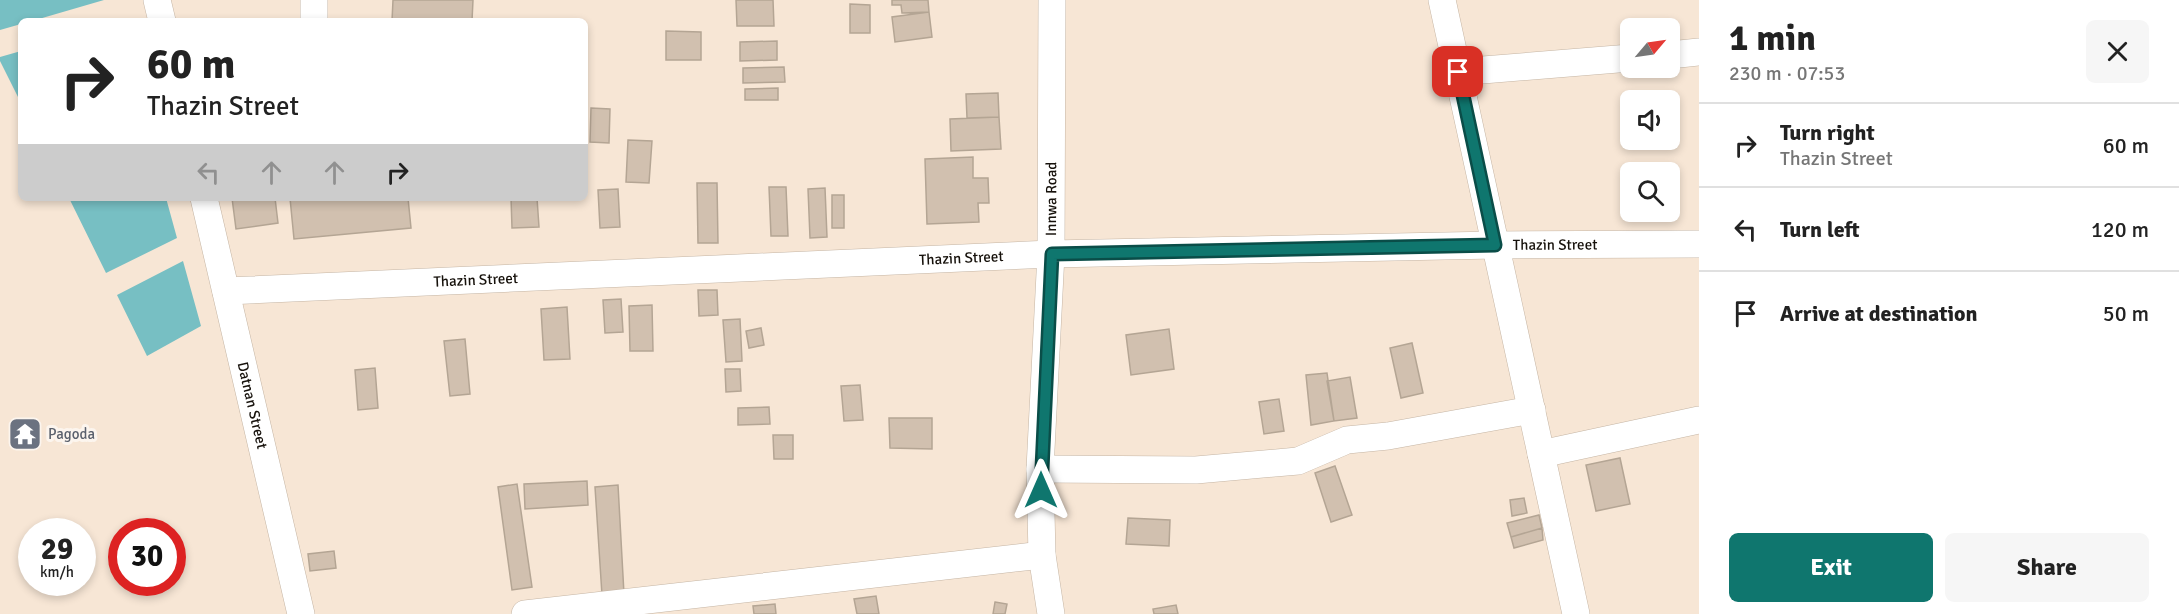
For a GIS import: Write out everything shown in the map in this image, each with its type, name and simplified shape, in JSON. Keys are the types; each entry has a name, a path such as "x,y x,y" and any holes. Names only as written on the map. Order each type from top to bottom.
{"street":[{"path":"157,0 161,18"},
{"path":"314,0 314,18"},
{"name":"Innwa Road","path":"1051,614 1042,555 1040,468 1052,254 1052,0"},
{"path":"1442,0 1576,614"},
{"path":"1680,54 1699,52"},
{"path":"1458,72 1620,59"},
{"name":"Datnan Street","path":"205,201 301,614"},
{"name":"Thazin Street","path":"226,291 1052,254 1495,245 1699,244"},
{"path":"1040,468 1196,470 1298,461 1347,440 1388,436 1532,410"},
{"path":"1541,454 1699,420"},
{"path":"525,614 1042,555"}],"water":[{"path":"0,0 104,0 42,18 18,18 18,25 0,30"},
{"path":"18,52 18,97 0,61 0,57"},
{"path":"70,201 167,201 177,238 106,273"},
{"path":"183,261 201,326 147,356 117,295"}],"building":[{"path":"393,0 473,0 472,18 392,18"},
{"path":"736,0 773,0 774,26 737,26"},
{"path":"892,0 928,0 929,12 902,13 901,5 892,5"},
{"path":"850,4 870,5 870,33 850,33"},
{"path":"929,12 932,37 895,42 892,17"},
{"path":"666,31 701,32 701,60 666,60"},
{"path":"777,41 777,60 740,61 740,42"},
{"path":"784,67 785,82 743,83 743,68"},
{"path":"778,88 778,100 745,100 745,89"},
{"path":"998,93 999,117 967,118 966,94"},
{"path":"591,108 610,109 609,143 590,142"},
{"path":"999,117 1001,149 951,151 950,119"},
{"path":"628,140 652,141 649,183 626,182"},
{"path":"973,157 973,178 988,178 989,203 978,203 979,222 927,224 925,159"},
{"path":"697,183 717,183 718,243 698,243"},
{"path":"769,187 786,187 788,236 771,236"},
{"path":"825,188 827,237 810,238 808,189"},
{"path":"618,189 620,227 600,228 598,190"},
{"path":"832,195 844,195 844,228 832,228"},
{"path":"232,201 275,201 278,223 236,229"},
{"path":"290,201 408,201 411,228 294,239"},
{"path":"511,201 537,201 539,227 512,228"},
{"path":"698,290 717,290 718,315 699,316"},
{"path":"621,299 623,332 605,333 603,300"},
{"path":"652,305 653,351 630,351 629,306"},
{"path":"567,307 570,359 544,360 541,309"},
{"path":"740,319 742,361 726,362 723,320"},
{"path":"761,328 764,345 749,348 746,331"},
{"path":"1169,329 1174,369 1131,375 1126,335"},
{"path":"465,339 470,394 450,396 444,341"},
{"path":"1412,343 1423,393 1401,398 1390,348"},
{"path":"375,368 378,408 358,410 355,370"},
{"path":"725,369 740,369 741,391 726,392"},
{"path":"1327,373 1334,421 1311,425 1306,375"},
{"path":"1350,377 1357,418 1334,421 1327,381"},
{"path":"860,385 863,420 844,421 841,386"},
{"path":"1279,399 1284,431 1264,434 1259,402"},
{"path":"769,407 770,424 738,425 738,408"},
{"path":"889,418 932,418 932,449 890,448"},
{"path":"773,435 793,435 793,459 774,459"},
{"path":"1620,458 1630,504 1596,511 1586,465"},
{"path":"1335,466 1352,515 1331,522 1315,473"},
{"path":"587,481 588,505 525,509 524,484"},
{"path":"517,484 532,587 512,590 498,487"},
{"path":"618,485 624,594 602,595 595,487"},
{"path":"1524,498 1527,513 1512,516 1510,500"},
{"path":"1539,515 1542,528 1511,537 1507,523"},
{"path":"1128,518 1170,520 1169,546 1126,544"},
{"path":"1542,528 1543,540 1514,548 1511,537"},
{"path":"334,551 336,568 310,571 308,554"},
{"path":"876,596 879,614 857,614 854,599"},
{"path":"995,602 1007,604 1005,614 993,614"},
{"path":"775,604 776,614 754,614 753,606"},
{"path":"1176,605 1178,614 1154,614 1153,609"}],"place":[{"name":"Pagoda","path":"25,434"}],"route":[{"path":"1041,490 1040,468 1052,254 1495,245 1458,72"}]}
